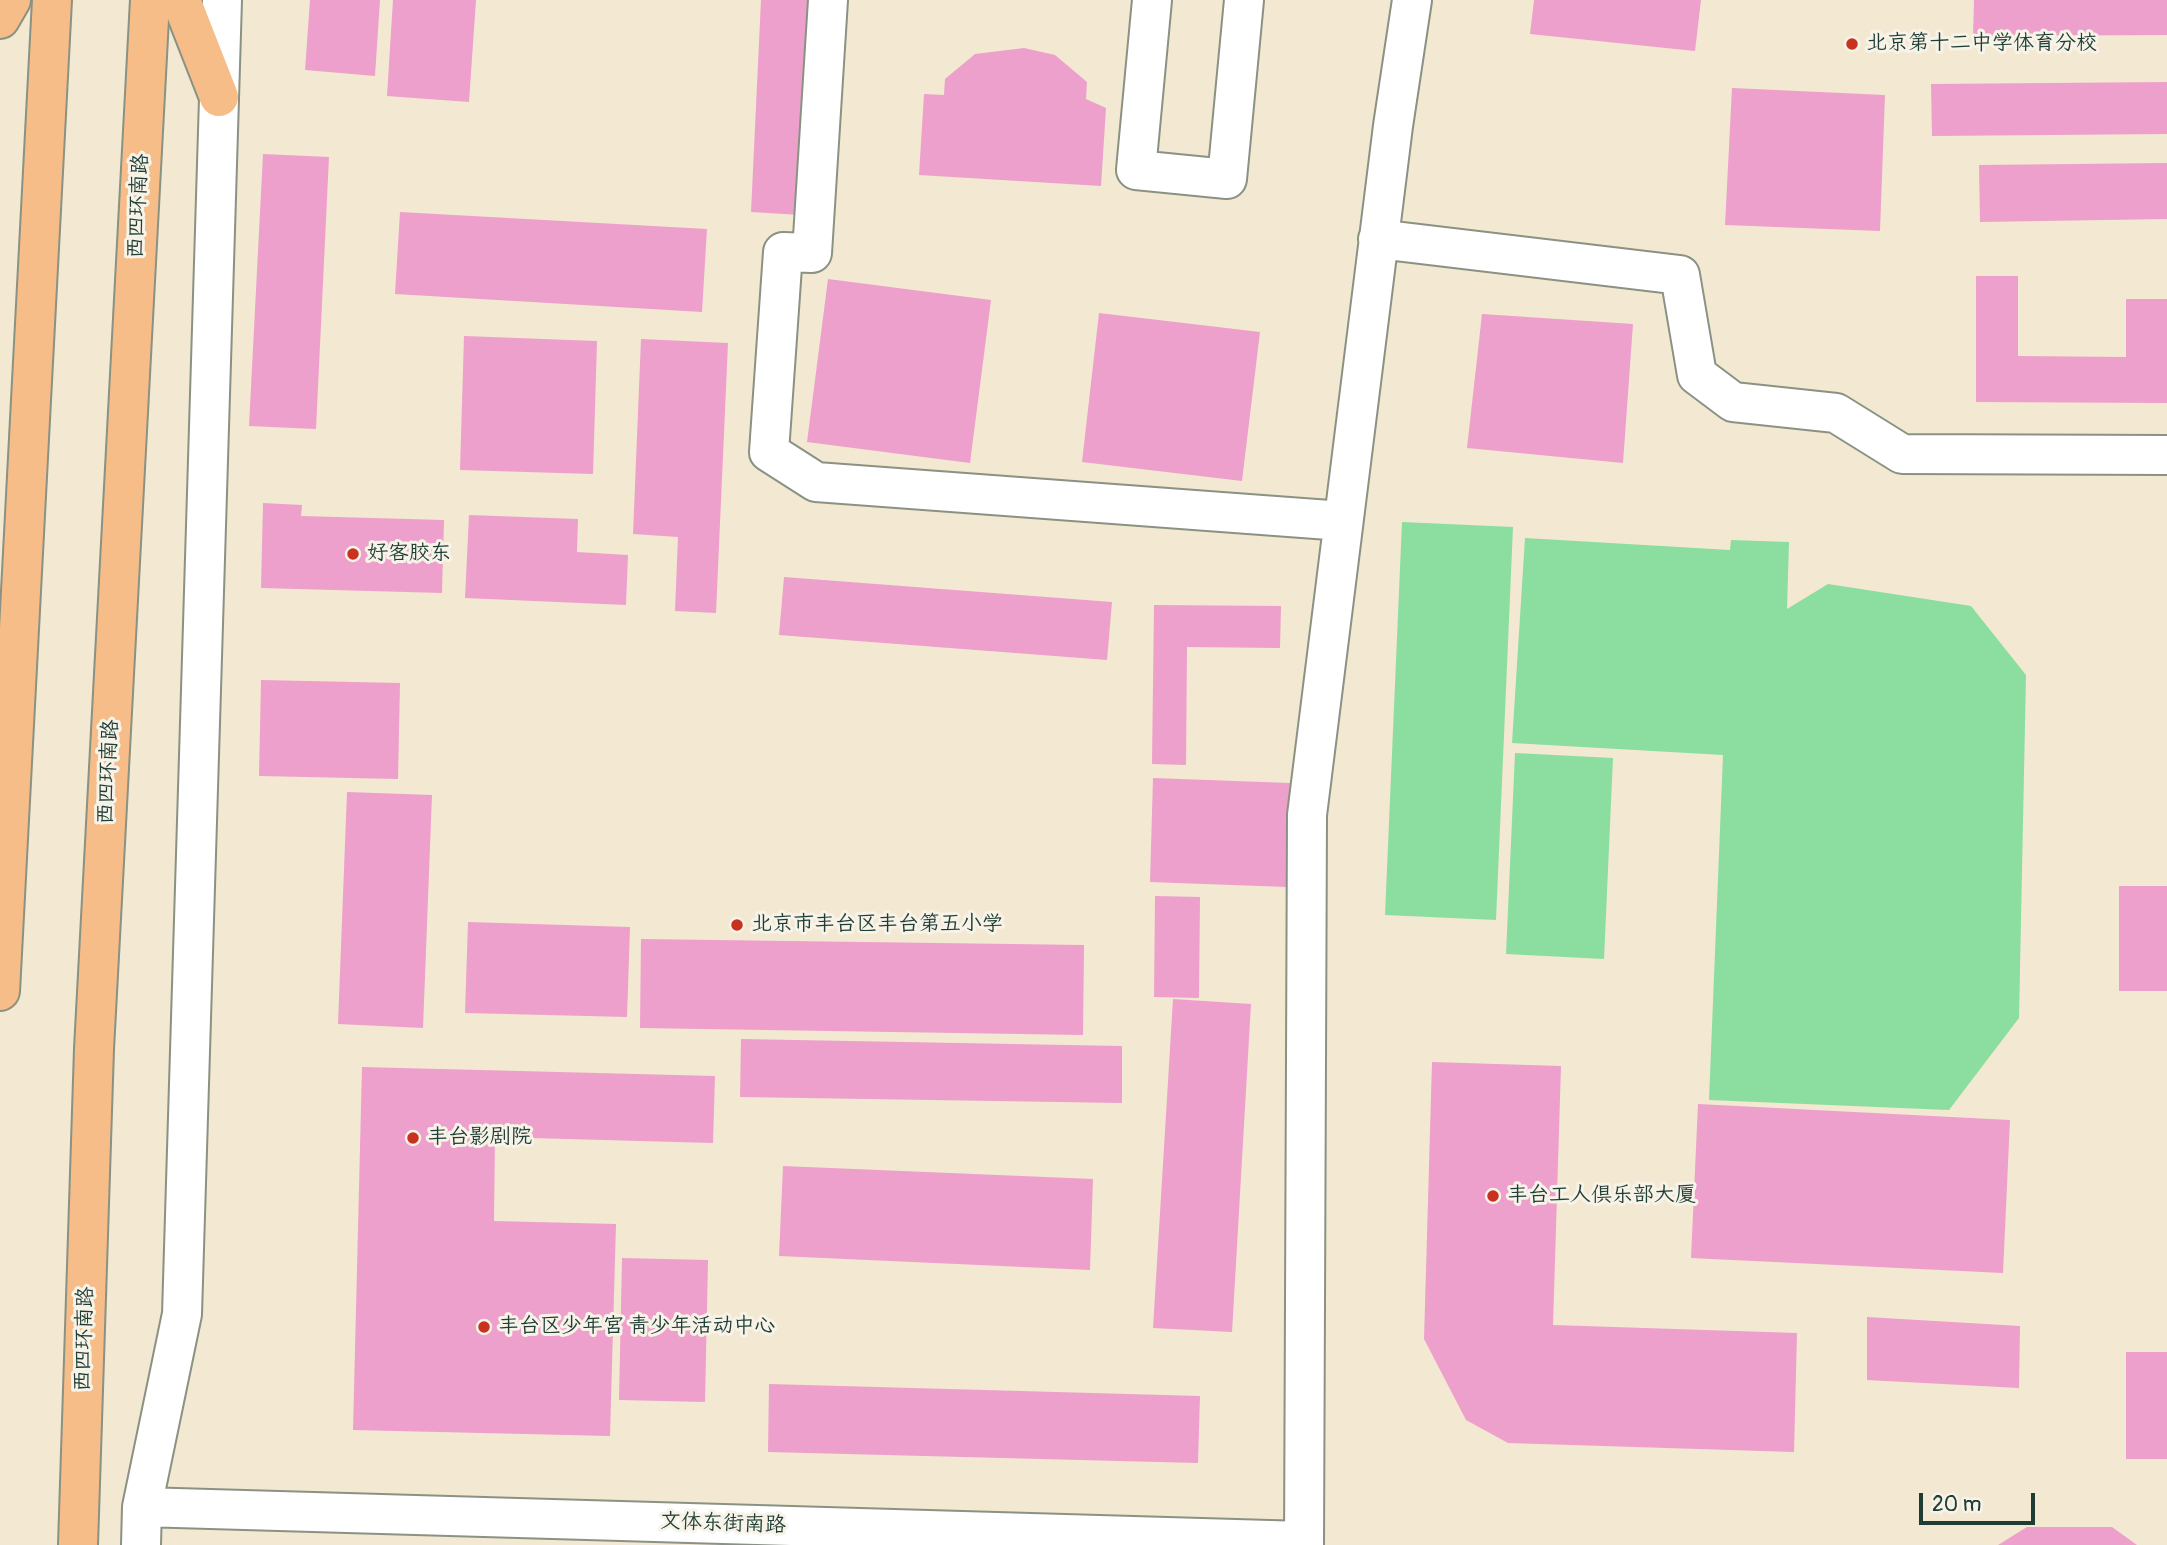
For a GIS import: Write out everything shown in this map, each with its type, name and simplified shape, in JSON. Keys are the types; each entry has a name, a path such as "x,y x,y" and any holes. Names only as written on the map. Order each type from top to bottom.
{"main road":[{"path":"0,19 11,0"},
{"path":"0,991 52,0"},
{"name":"西四环南路","path":"78,1545 94,1049 150,0"},
{"path":"181,0 219,97"}],"street":[{"path":"141,1545 142,1507 182,1314 222,0"},
{"path":"828,0 812,253 783,252 769,452 816,482 1343,521"},
{"path":"1152,0 1136,170 1227,179 1244,0"},
{"path":"1304,1543 1307,815 1378,239 1412,0"},
{"path":"1378,239 1680,275 1697,375 1733,402 1836,413 1902,454 2167,455"},
{"name":"文体东街南路","path":"142,1507 1304,1543"}],"green space":[{"path":"1402,522 1513,527 1496,920 1385,915"},
{"path":"1525,538 1730,550 1731,540 1789,542 1787,609 1828,584 1971,606 2026,675 2019,1018 1949,1110 1709,1100 1723,755 1512,743"},
{"path":"1515,753 1613,758 1604,959 1506,954"}],"building":[{"path":"310,0 380,0 375,76 305,70"},
{"path":"393,0 476,0 469,102 387,96"},
{"path":"761,0 812,0 801,215 751,212"},
{"path":"1534,0 1701,0 1695,51 1530,34"},
{"path":"1974,0 2167,0 2167,35 1973,36"},
{"path":"1024,48 1055,55 1087,82 1086,99 1106,108 1101,186 919,175 924,94 944,95 945,79 975,54"},
{"path":"2167,82 2167,134 1932,136 1931,84"},
{"path":"1732,88 1885,95 1880,231 1725,225"},
{"path":"263,154 329,157 316,429 249,426"},
{"path":"2167,163 2167,219 1980,222 1979,165"},
{"path":"400,212 707,229 702,312 395,294"},
{"path":"1976,276 2018,276 2018,356 2126,357 2126,299 2167,299 2167,403 1976,402"},
{"path":"828,279 991,300 970,463 807,442"},
{"path":"1099,313 1260,332 1242,481 1082,462"},
{"path":"1482,314 1633,324 1623,463 1467,448"},
{"path":"464,336 597,341 593,474 460,470"},
{"path":"641,339 728,343 716,613 675,611 678,537 633,534"},
{"name":"好客胶东","path":"263,503 302,505 301,516 444,520 442,593 261,588"},
{"path":"469,515 578,519 577,552 628,555 626,605 465,598"},
{"path":"784,577 1112,602 1107,660 779,635"},
{"path":"1154,605 1281,606 1280,648 1187,647 1186,765 1152,764"},
{"path":"261,680 400,683 398,779 259,776"},
{"path":"1153,778 1290,783 1287,887 1150,882"},
{"path":"347,792 432,795 423,1028 338,1024"},
{"path":"2119,886 2167,886 2167,991 2119,991"},
{"path":"1155,896 1200,897 1199,998 1154,997"},
{"path":"468,922 630,927 627,1017 465,1013"},
{"path":"641,939 1084,945 1083,1035 640,1028"},
{"path":"1173,999 1251,1004 1232,1332 1153,1328"},
{"path":"741,1039 1122,1046 1122,1103 740,1097"},
{"name":"丰台工人俱乐部大厦","path":"1432,1062 1561,1066 1553,1325 1797,1333 1794,1452 1508,1443 1466,1420 1424,1339"},
{"name":"丰台区少年宫 青少年活动中心","path":"362,1067 715,1076 713,1143 495,1137 494,1221 616,1224 610,1436 353,1430"},
{"path":"1698,1104 2010,1120 2003,1273 1691,1258"},
{"path":"783,1166 1093,1179 1090,1270 779,1256"},
{"path":"622,1258 708,1260 705,1402 619,1400"},
{"path":"1867,1317 2020,1326 2019,1388 1867,1380"},
{"path":"2126,1352 2167,1352 2167,1459 2126,1459"},
{"path":"769,1384 1200,1396 1198,1463 768,1452"},
{"path":"2027,1527 2112,1527 2137,1545 1998,1545"}],"place":[{"name":"北京第十二中学体育分校","path":"1852,44"},
{"name":"好客胶东","path":"353,554"},
{"name":"北京市丰台区丰台第五小学","path":"737,925"},
{"name":"丰台影剧院","path":"413,1138"},
{"name":"丰台工人俱乐部大厦","path":"1493,1196"},
{"name":"丰台区少年宫 青少年活动中心","path":"484,1327"}]}
